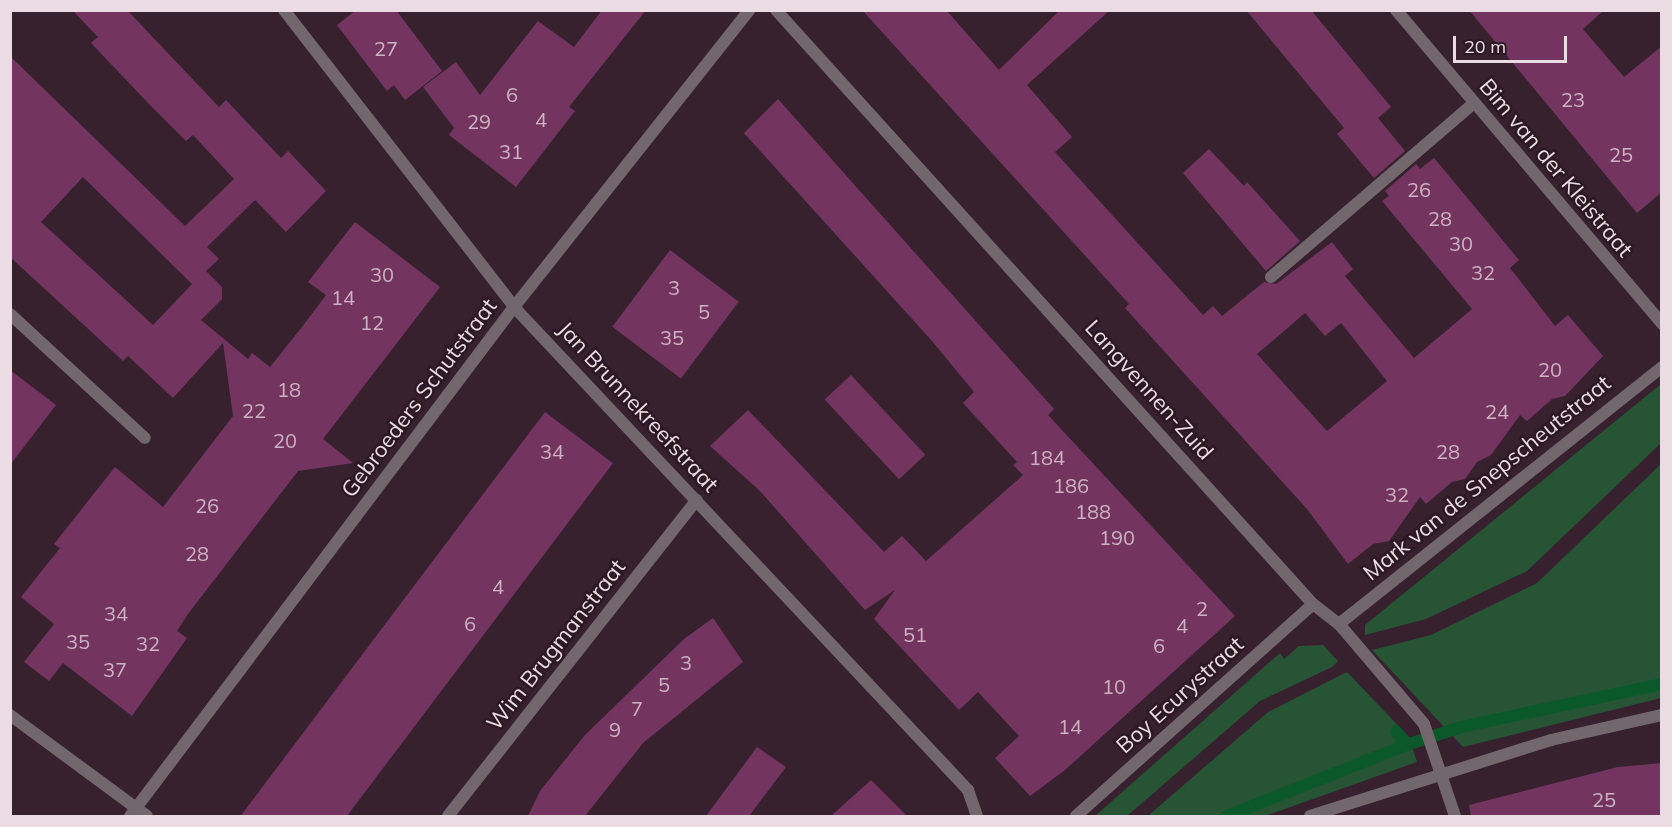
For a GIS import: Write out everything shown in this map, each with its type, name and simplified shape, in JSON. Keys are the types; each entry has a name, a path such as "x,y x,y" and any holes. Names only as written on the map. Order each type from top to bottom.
{"street":[{"name":"Jan Brunnekreefstraat","path":"284,10 514,308 968,790 977,816"},
{"name":"Gebroeders Schutstraat","path":"133,813 514,308 749,10"},
{"name":"Langvennen-Zuid","path":"776,10 1313,604 1340,624 1424,724 1455,816"},
{"name":"Bim van der Kleistraat","path":"1396,10 1662,324"},
{"path":"1271,277 1474,103"},
{"path":"12,319 144,438"},
{"name":"Mark van de Snepscheutstraat","path":"1340,624 1662,367"},
{"name":"Wim Brugmanstraat","path":"448,816 697,500"},
{"name":"Boy Ecurystraat","path":"1076,816 1313,604"},
{"path":"10,715 133,813 147,816"},
{"path":"1310,816 1442,772 1551,740 1662,715"}],"green space":[{"path":"1661,384 1661,443 1527,571 1426,619 1365,635 1365,625"},
{"path":"1661,464 1661,698 1463,747 1372,650 1431,635 1537,583"},
{"path":"1323,645 1338,661 1332,667 1260,701 1127,816 1095,816 1280,653 1284,659 1299,646"},
{"path":"1347,672 1409,737 1417,762 1265,816 1148,816 1268,712"}],"building":[{"path":"72,10 127,10 219,107 226,100 281,158 288,151 326,191 286,232 255,200 207,247 219,259 206,271 222,287 222,299 201,320 248,359 252,353 270,367 302,327 326,295 308,282 355,222 440,287 323,439 353,463 298,471 188,614 177,631 187,638 132,716 63,663 49,681 24,662 54,624 21,597 60,548 54,544 115,467 163,507 233,416 223,343 173,398 128,356 123,361 10,257 10,56 185,226 234,179 193,135 186,141 149,104 91,43 98,37","holes":["83,177 192,284 153,325 41,222"]},
{"path":"356,10 396,10 442,71 405,100 394,85 387,91 337,25"},
{"path":"602,10 646,10 569,107 575,111 516,187 449,135 454,128 423,87 456,62 480,95 538,21 574,47"},
{"path":"862,10 946,10 999,70 1060,10 1110,10 1027,85 1072,137 1055,152 1203,315 1213,306 1222,316 1264,282 1276,284 1332,242 1353,269 1345,276 1414,358 1472,309 1382,201 1389,196 1385,191 1416,164 1420,169 1434,158 1519,260 1510,268 1555,326 1568,315 1603,356 1565,396 1552,399 1527,421 1520,415 1491,455 1477,462 1465,479 1452,482 1426,504 1420,497 1389,541 1373,544 1348,564 1307,509 1125,308 1129,304","holes":["1305,313 1325,336 1341,323 1387,381 1327,431 1257,354"]},
{"path":"1246,10 1311,10 1391,107 1378,118 1405,151 1374,178 1337,134 1344,128"},
{"path":"1469,10 1604,10 1583,29 1624,77 1662,46 1662,192 1637,213"},
{"path":"778,99 1054,409 1048,415 1235,616 1065,770 1030,796 995,758 1019,736 978,692 959,710 874,619 895,590 865,610 760,491 710,446 748,410 884,552 902,536 926,561 1023,475 1013,465 1017,462 963,403 974,392 932,341 744,133"},
{"path":"1209,149 1244,186 1247,182 1300,241 1266,271 1183,173"},
{"path":"670,250 739,302 681,378 612,327"},
{"path":"10,370 56,405 10,465"},
{"path":"851,375 925,455 899,479 825,400"},
{"path":"545,412 613,463 347,816 241,816"},
{"path":"713,618 743,662 643,743 585,816 528,816 540,791 585,735 684,639"},
{"path":"757,747 786,767 749,816 706,816"},
{"path":"1662,763 1662,816 1471,816 1469,805 1618,767"},
{"path":"871,780 907,816 831,816"}],"waterway":[{"path":"1406,745 1461,727 1662,684"},
{"path":"1227,816 1406,745 1396,731"}]}
